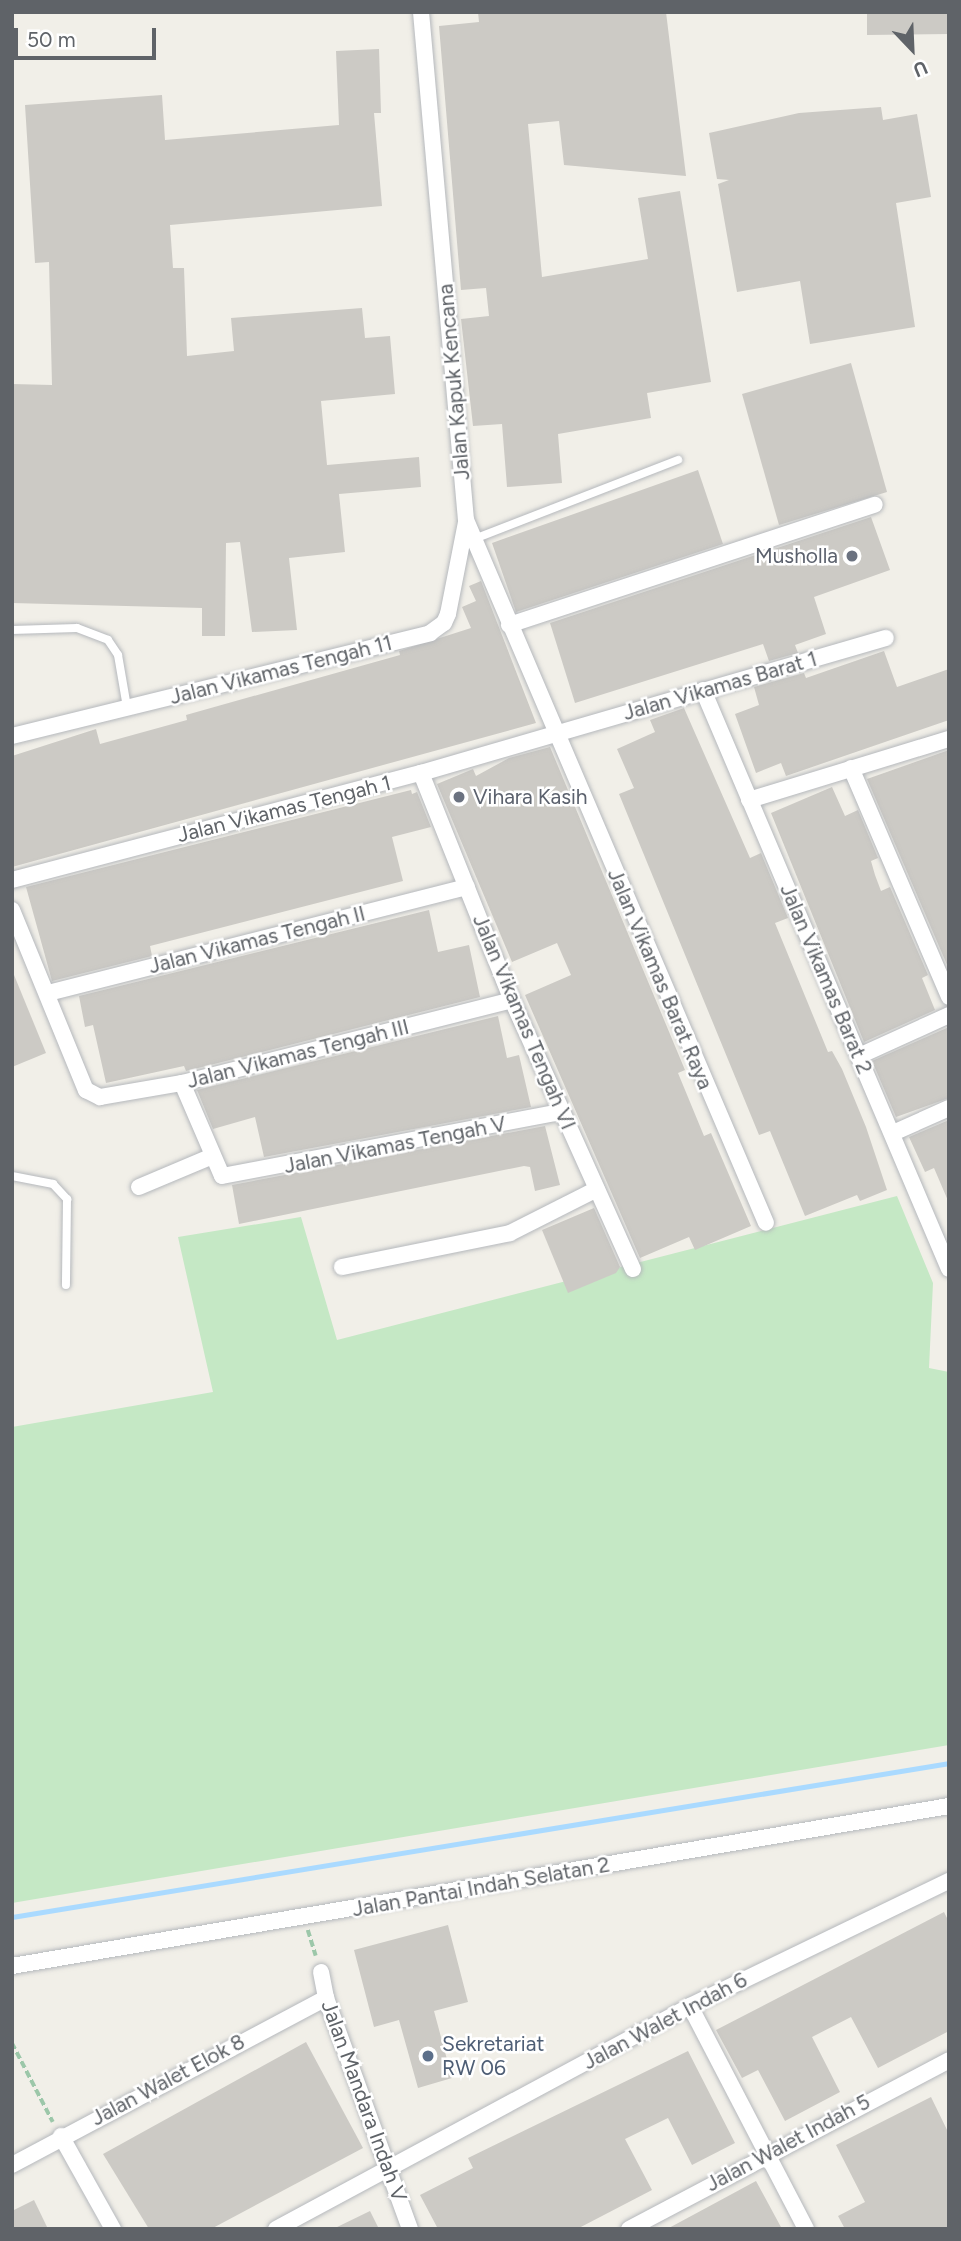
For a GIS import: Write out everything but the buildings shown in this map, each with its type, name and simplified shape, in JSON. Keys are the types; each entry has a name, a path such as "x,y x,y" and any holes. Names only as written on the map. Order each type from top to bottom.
{"street":[{"name":"Jalan Kapuk Kencana","path":"421,12 466,520 555,734"},
{"path":"509,625 875,505"},
{"name":"Jalan Vikamas Tengah 11","path":"12,736 430,633 444,624 448,614 466,520"},
{"name":"Jalan Vikamas Barat 1","path":"555,734 886,638"},
{"name":"Jalan Vikamas Barat 2","path":"703,690 859,1056 941,1233 949,1269"},
{"name":"Jalan Vikamas Tengah 1","path":"12,880 421,774 555,734"},
{"name":"Jalan Vikamas Barat Raya","path":"555,734 766,1223"},
{"path":"749,800 949,739"},
{"path":"851,768 949,997"},
{"name":"Jalan Vikamas Tengah VI","path":"421,774 512,1000 633,1269"},
{"name":"Jalan Vikamas Tengah II","path":"48,993 467,887"},
{"path":"12,910 48,993"},
{"name":"Jalan Vikamas Tengah III","path":"48,993 86,1090 93,1096 117,1097 512,1000"},
{"path":"859,1056 949,1015"},
{"path":"139,1187 211,1157 182,1083"},
{"path":"893,1132 949,1108"},
{"name":"Jalan Vikamas Tengah V","path":"211,1157 215,1170 229,1177 562,1112"},
{"path":"342,1266 510,1233 597,1189"},
{"name":"Jalan Pantai Indah Selatan 2","path":"12,1966 949,1806"},
{"name":"Jalan Walet Indah 6","path":"276,2229 690,2006 947,1880"},
{"name":"Jalan Mandara Indah V","path":"321,1972 326,1998 410,2229"},
{"name":"Jalan Walet Elok 8","path":"12,2165 61,2136 326,1998"},
{"path":"690,2006 764,2154 806,2229"},
{"name":"Jalan Walet Indah 5","path":"629,2229 764,2154 949,2060"},
{"path":"61,2136 113,2229"}],"lane":[{"path":"474,539 678,460"},
{"path":"12,630 77,628 108,640 118,654 127,707"},
{"path":"12,1176 53,1184 67,1199 66,1285"}],"path":[{"path":"304,1918 321,1972"},
{"path":"12,2043 61,2136"}],"green space":[{"path":"897,1196 933,1283 929,1368 949,1372 949,1745 12,1903 12,1427 213,1392 178,1237 301,1217 337,1340"}],"waterway":[{"path":"12,1917 949,1763"}],"place":[{"name":"Musholla","path":"852,556"},
{"name":"Vihara Kasih","path":"459,797"},
{"name":"Sekretariat RW 06","path":"428,2056"}]}
